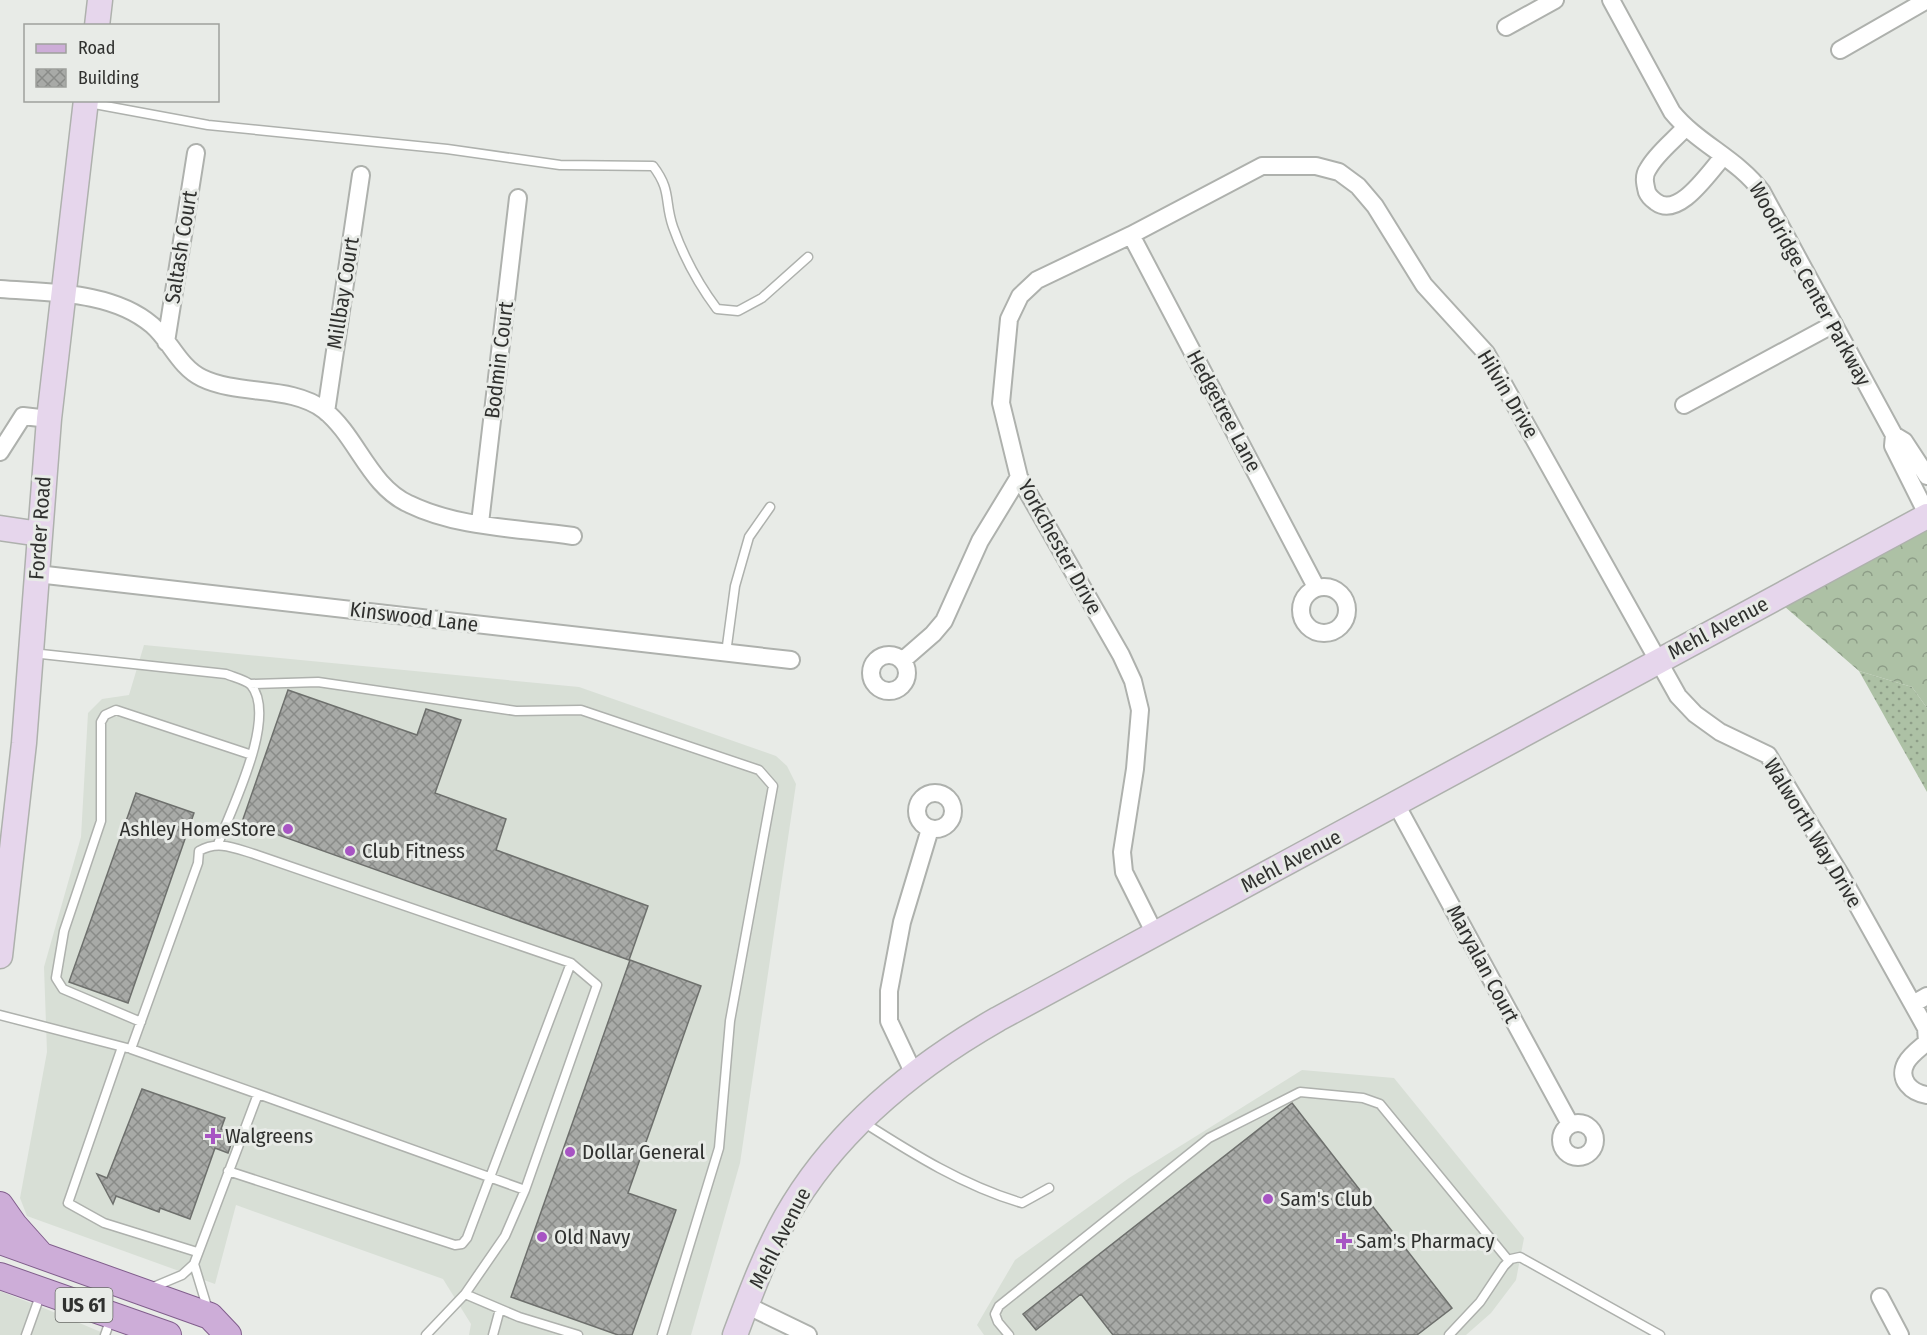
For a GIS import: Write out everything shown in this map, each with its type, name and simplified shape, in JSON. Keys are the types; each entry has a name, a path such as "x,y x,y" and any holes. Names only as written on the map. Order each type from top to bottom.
{"main road":[{"path":"0,1204 14,1225 44,1257"},
{"name":"US 61","path":"0,1241 210,1316 228,1335"},
{"name":"US 61","path":"0,1276 42,1290 109,1325 168,1335"}],"street":[{"path":"97,24 100,0"},
{"path":"1506,27 1554,0"},
{"name":"Woodridge Center Parkway","path":"1611,0 1662,96 1685,128 1752,178 1762,192 1894,435 1904,441 1927,476"},
{"path":"1840,50 1927,0"},
{"name":"Forder Road","path":"0,956 31,653 49,419 86,102"},
{"path":"1685,128 1647,170 1645,180 1647,190 1649,196 1657,203 1663,206 1674,206 1687,198 1722,157"},
{"name":"Saltash Court","path":"166,342 196,153"},
{"name":"Yorkchester Drive","path":"1155,934 1124,872 1122,852 1135,769 1140,710 1133,681 1121,655 1019,477 1001,403 1009,319 1020,296 1037,280 1131,235 1262,165 1316,166"},
{"name":"Hilvin Drive","path":"1316,166 1339,172 1358,186 1375,206 1424,285 1486,353 1657,660"},
{"name":"Millbay Court","path":"326,412 361,175"},
{"name":"Bodmin Court","path":"480,523 518,198"},
{"name":"Hedgetree Lane","path":"1131,235 1316,587"},
{"path":"0,289 62,294 119,305 138,314 155,327 178,358 200,377 313,403 338,423 374,473 407,503 450,519 573,536"},
{"path":"1684,405 1834,324"},
{"path":"0,452 22,417 49,419"},
{"name":"Woodridge Center Parkway","path":"1894,435 1893,446 1927,515"},
{"path":"902,661 933,634 944,621 980,541 1019,477"},
{"name":"Mehl Avenue","path":"735,1335 746,1305 787,1216 819,1167 860,1120 914,1074 971,1034 1927,515"},
{"path":"0,528 39,534"},
{"name":"Kinswood Lane","path":"37,574 791,660"},
{"name":"Walworth Way Drive","path":"1657,660 1678,696 1695,714 1720,732 1768,755 1920,1000 1927,1042 1911,1057 1904,1070 1907,1084 1912,1090 1927,1095"},
{"name":"Maryalan Court","path":"1396,804 1570,1125"},
{"path":"914,1074 889,1021 889,991 902,922 930,828"},
{"path":"1880,1297 1900,1335"},
{"path":"746,1305 807,1335"},
{"name":"Mehl Avenue","path":"746,1305 752,1335"}],"lane":[{"path":"86,102 208,125 447,149 560,165 653,166 664,181 672,226 704,292 717,309 738,311 762,298 808,257"},
{"path":"726,653 735,586 749,537 770,507"},
{"path":"31,653 226,674 250,684 318,682 516,711 581,710 759,770 773,786 730,1021 719,1148 662,1335"},
{"path":"218,843 252,755 259,730 258,698 250,684"},
{"path":"141,1022 63,989 56,978 64,931 101,821 101,722 105,715 116,710 252,755"},
{"path":"197,1252 104,1223 68,1203 127,1048 141,1022 198,863 200,851 218,843 571,963 597,985 525,1190 505,1236 465,1294 426,1335"},
{"path":"228,1171 455,1245 462,1244 467,1238 491,1178 571,963"},
{"path":"0,1015 127,1048 525,1190"},
{"path":"1009,1335 998,1322 995,1314 999,1306 1209,1138 1300,1092 1363,1098 1380,1104 1509,1261"},
{"path":"210,1316 194,1264 258,1094"},
{"path":"860,1120 920,1159 1000,1197 1022,1203 1048,1188"},
{"path":"1449,1335 1480,1302 1509,1261 1520,1257 1660,1335"},
{"path":"140,1292 173,1280 194,1264"},
{"path":"26,1335 42,1290"},
{"path":"465,1294 500,1309 578,1335"},
{"path":"493,1335 500,1309"}],"shaded area":[{"path":"144,645 579,687 776,756 787,766 796,784 740,1163 691,1335 469,1335 471,1324 443,1279 236,1205 215,1284 27,1216 20,1198 47,1052 44,967 81,837 88,713 102,699 129,695"},
{"path":"1302,1070 1394,1078 1524,1238 1516,1280 1491,1313 1466,1335 984,1335 977,1325 1015,1260 1129,1178"},
{"path":"0,1291 46,1309 108,1335 0,1335"}],"green space":[{"path":"1927,529 1927,708 1912,687 1859,671 1784,606"},
{"path":"1859,671 1912,687 1927,708 1927,792"}],"building":[{"path":"288,690 417,735 426,709 461,720 435,793 506,819 496,850 648,906 629,960 242,822"},
{"path":"136,793 194,813 128,1003 69,982"},
{"path":"630,960 701,986 628,1193 676,1210 632,1335 618,1335 511,1297"},
{"name":"Walgreens","path":"142,1089 225,1118 221,1129 235,1133 228,1153 215,1148 190,1219 160,1208 159,1212 116,1196 113,1204 97,1174 107,1178"},
{"name":"Sam's Club","path":"1292,1103 1452,1308 1417,1335 1113,1335 1081,1294 1036,1330 1023,1314"}],"place":[{"name":"Ashley HomeStore","path":"288,829"},
{"name":"Club Fitness","path":"350,851"},
{"name":"Walgreens","path":"213,1136"},
{"name":"Dollar General","path":"570,1152"},
{"name":"Sam's Club","path":"1268,1199"},
{"name":"Old Navy","path":"542,1237"},
{"name":"Sam's Pharmacy","path":"1344,1241"}]}
